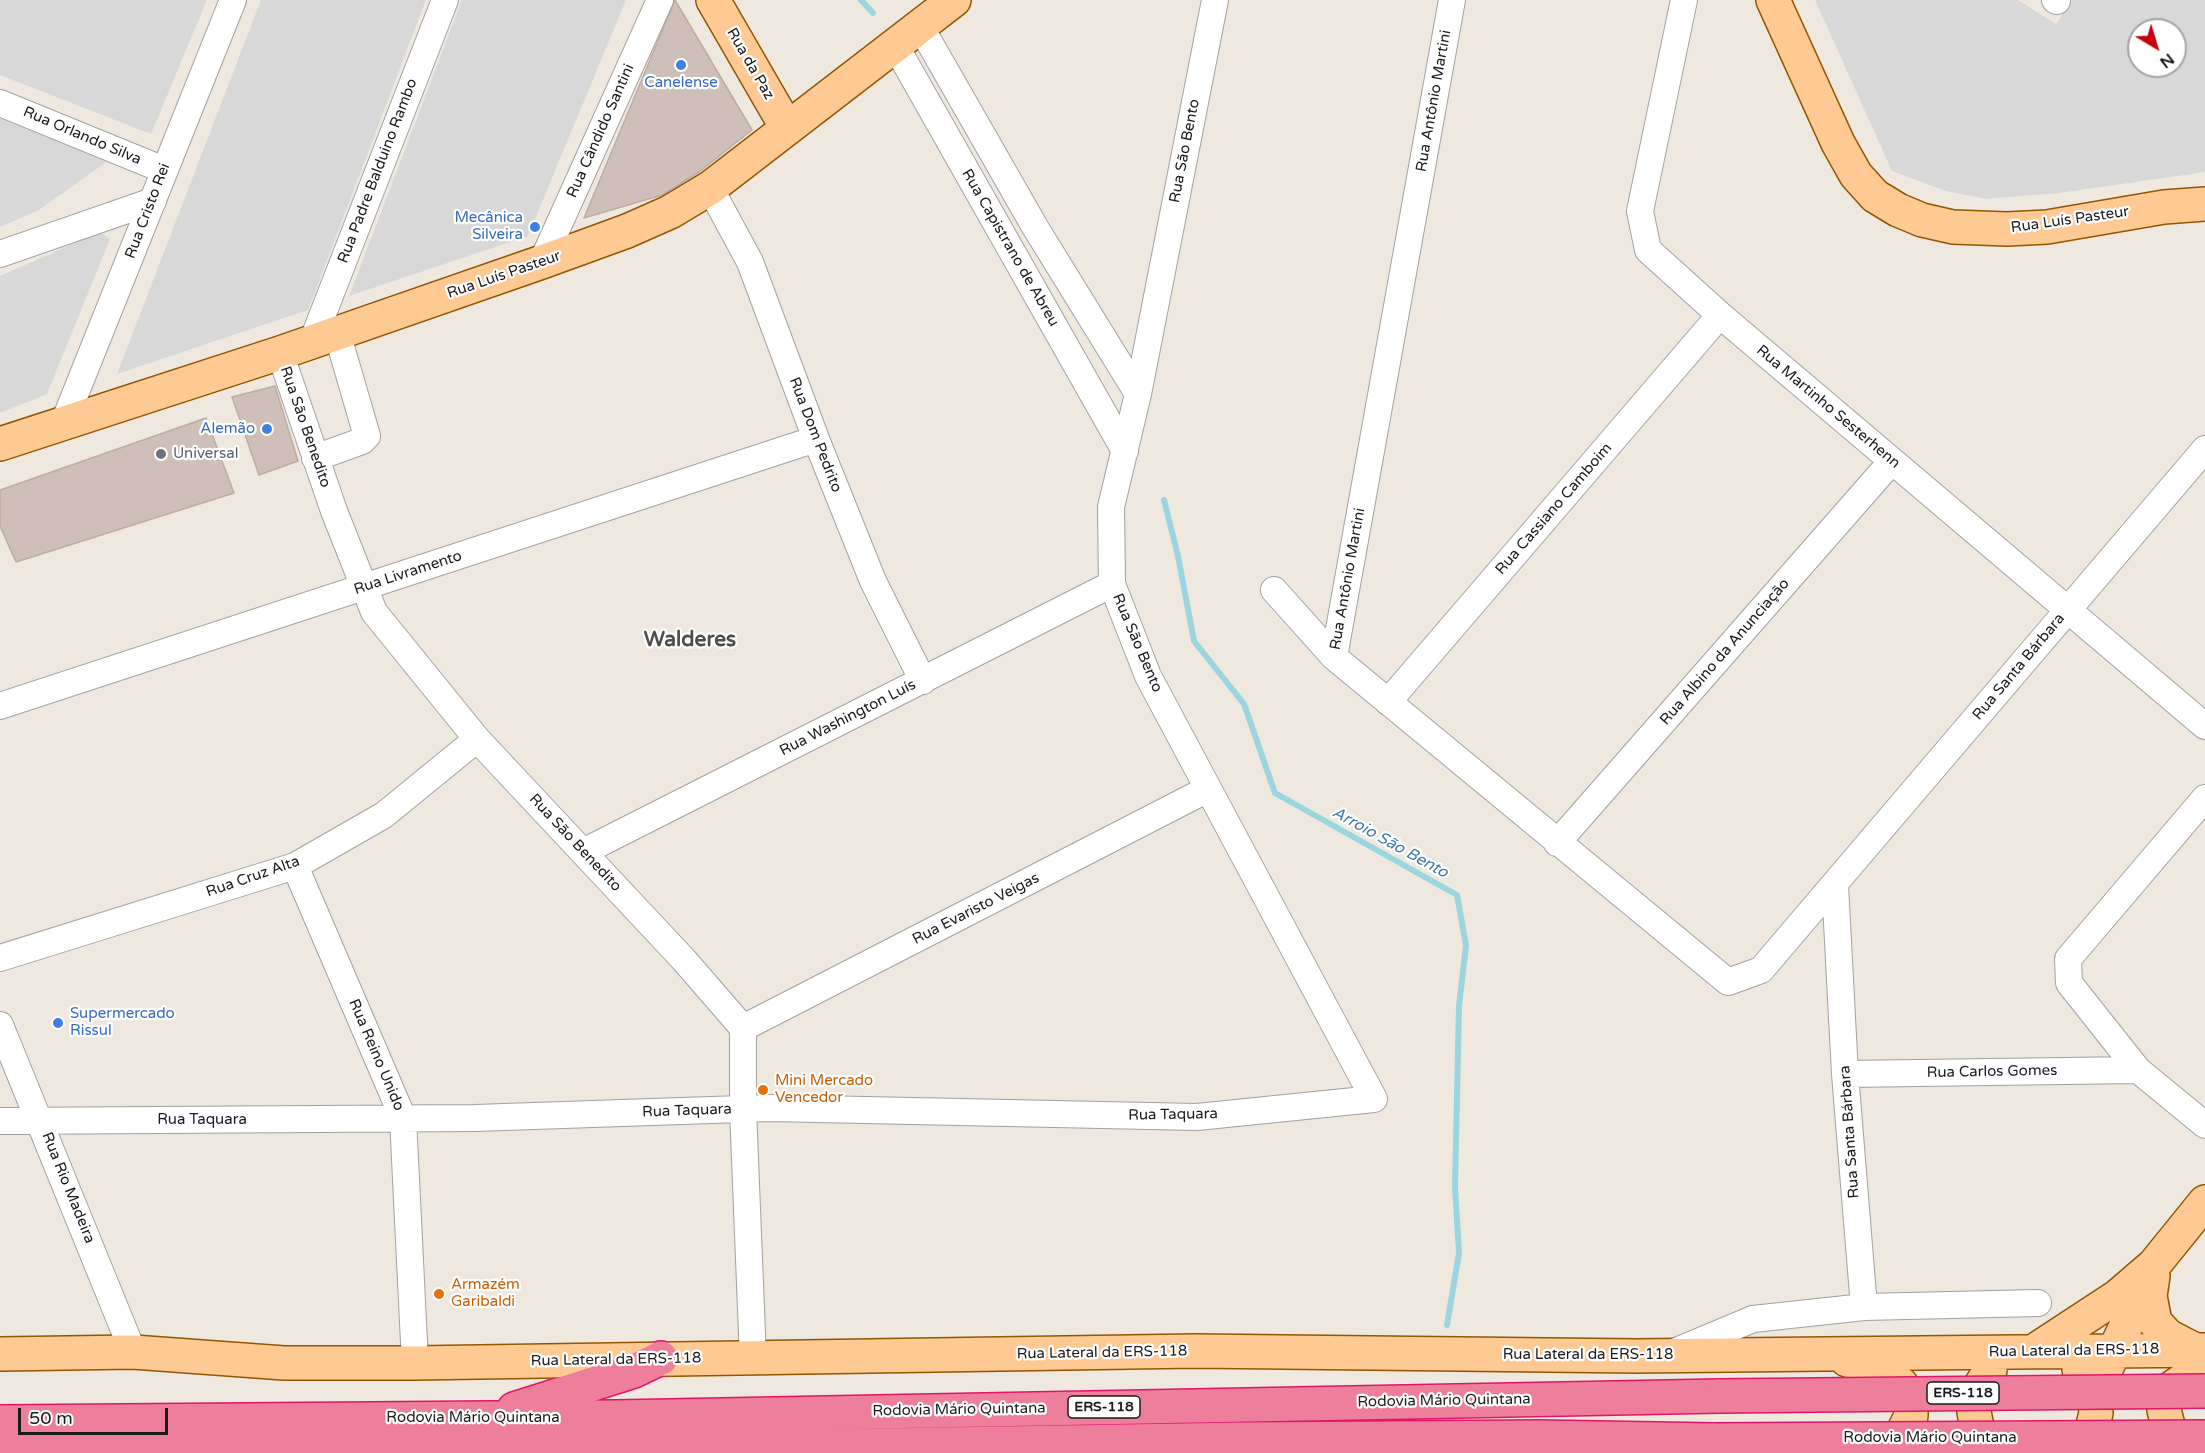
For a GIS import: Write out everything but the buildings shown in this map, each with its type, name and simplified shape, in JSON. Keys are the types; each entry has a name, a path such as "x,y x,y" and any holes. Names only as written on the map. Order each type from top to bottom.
{"highway":[{"path":"487,1418 633,1371 661,1358"},
{"name":"Rodovia Mário Quintana","path":"0,1422 487,1418 1720,1396 2205,1391"},
{"name":"Rodovia Mário Quintana","path":"0,1449 434,1444 649,1449 1256,1439 1540,1437 1714,1440 2205,1437"},
{"path":"434,1444 488,1453"}],"main road":[{"name":"Rua da Paz","path":"713,0 787,128"},
{"name":"Rua Luís Pasteur","path":"0,444 280,353 542,262 627,231 670,212 710,188 954,0"},
{"name":"Rua Luís Pasteur","path":"1773,0 1838,143 1856,175 1875,196 1898,210 1922,220 1953,227 2007,229 2047,227 2164,207 2205,204"},
{"path":"1991,1453 1978,1432 1974,1412 1976,1393 1985,1375 1999,1361 2035,1352 2110,1302 2154,1265 2205,1202"},
{"path":"2094,1394 2154,1265"},
{"path":"2154,1265 2150,1296 2155,1322 2168,1336 2202,1355 2170,1389 2164,1410 2169,1429 2187,1445 2201,1453"},
{"name":"Rua Lateral da ERS-118","path":"0,1354 133,1352 284,1363 753,1359 1195,1351 1662,1356 2035,1352 2202,1355"},
{"path":"2035,1352 2073,1362 2086,1376 2094,1394 2097,1413 2094,1429 2089,1441 2078,1453"},
{"path":"1810,1353 1849,1360 1885,1373 1901,1384 1911,1400 1911,1416 1903,1432 1888,1446 1870,1453"},
{"path":"1949,1453 1974,1412"}],"street":[{"name":"Rua Cristo Rei","path":"64,422 232,0"},
{"name":"Rua Padre Balduino Rambo","path":"324,337 445,0"},
{"name":"Rua Cândido Santini","path":"542,262 660,0"},
{"name":"Rua São Bento","path":"1215,0 1138,394 1111,507 1112,584 1148,676 1374,1099"},
{"name":"Rua Antônio Martini","path":"1452,0 1334,657 1728,982 1761,970"},
{"name":"Rua Martinho Sesterhenn","path":"1684,0 1640,211 1648,250 1719,315 2205,726"},
{"path":"907,35 1035,227 1138,394"},
{"name":"Rua Capistrano de Abreu","path":"907,35 1007,244 1125,451"},
{"name":"Rua Orlando Silva","path":"0,103 164,170"},
{"name":"Rua Dom Pedrito","path":"710,188 750,262 816,439 873,581 922,681"},
{"path":"0,254 153,201"},
{"path":"1007,244 1035,227"},
{"name":"Rua Cassiano Camboim","path":"1388,702 1719,315"},
{"path":"315,458 362,441 367,436 324,337"},
{"name":"Rua São Benedito","path":"280,353 362,588 374,612 477,739 684,960 743,1028"},
{"name":"Rua Livramento","path":"0,706 816,439"},
{"name":"Rua Santa Bárbara","path":"1761,970 2205,449"},
{"name":"Rua Albino da Anunciação","path":"1557,843 1892,461"},
{"name":"Rua Washington Luís","path":"583,852 1112,584"},
{"path":"1274,590 1334,657"},
{"name":"Rua Cruz Alta","path":"0,958 295,866 384,815 477,739"},
{"name":"Rua Evaristo Veigas","path":"743,1028 1208,789"},
{"path":"2205,798 2068,959 2069,983 2138,1070 2205,1125"},
{"name":"Rua Reino Unido","path":"295,866 403,1119 415,1363"},
{"name":"Rua Santa Bárbara","path":"1835,885 1845,1074 1864,1307"},
{"name":"Rua Rio Madeira","path":"0,1025 41,1120 133,1352"},
{"path":"743,1028 743,1109 753,1359"},
{"name":"Rua Carlos Gomes","path":"1845,1074 2138,1070"},
{"name":"Rua Taquara","path":"0,1121 403,1119 743,1109 1197,1117 1374,1099"},
{"path":"1662,1356 1753,1319 1864,1307 2038,1303"}],"shaded area":[{"path":"0,0 207,0 151,134 0,75"},
{"path":"261,0 426,0 308,310 117,374"},
{"path":"462,0 626,0 528,236 349,296"},
{"path":"1815,0 2018,0 2056,24 2072,0 2205,0 2205,172 2059,193 1986,199 1946,191 1892,171"},
{"path":"0,114 112,158 39,210 0,227"},
{"path":"100,232 110,239 47,394 0,413 0,276"}],"waterway":[{"path":"861,0 873,13"},
{"name":"Arroio São Bento","path":"1164,500 1178,556 1194,641 1244,704 1275,793 1457,895 1466,945 1459,1006 1455,1187 1459,1253 1447,1325"}],"place":[{"name":"Canelense","path":"681,65"},
{"name":"Mecânica Silveira","path":"535,227"},
{"name":"Alemão","path":"267,429"},
{"name":"Universal","path":"161,454"},
{"name":"Supermercado Rissul","path":"58,1023"},
{"name":"Mini Mercado Vencedor","path":"763,1090"},
{"name":"Armazém Garibaldi","path":"439,1294"}],"district":[{"name":"Walderes","path":"690,640"}]}
